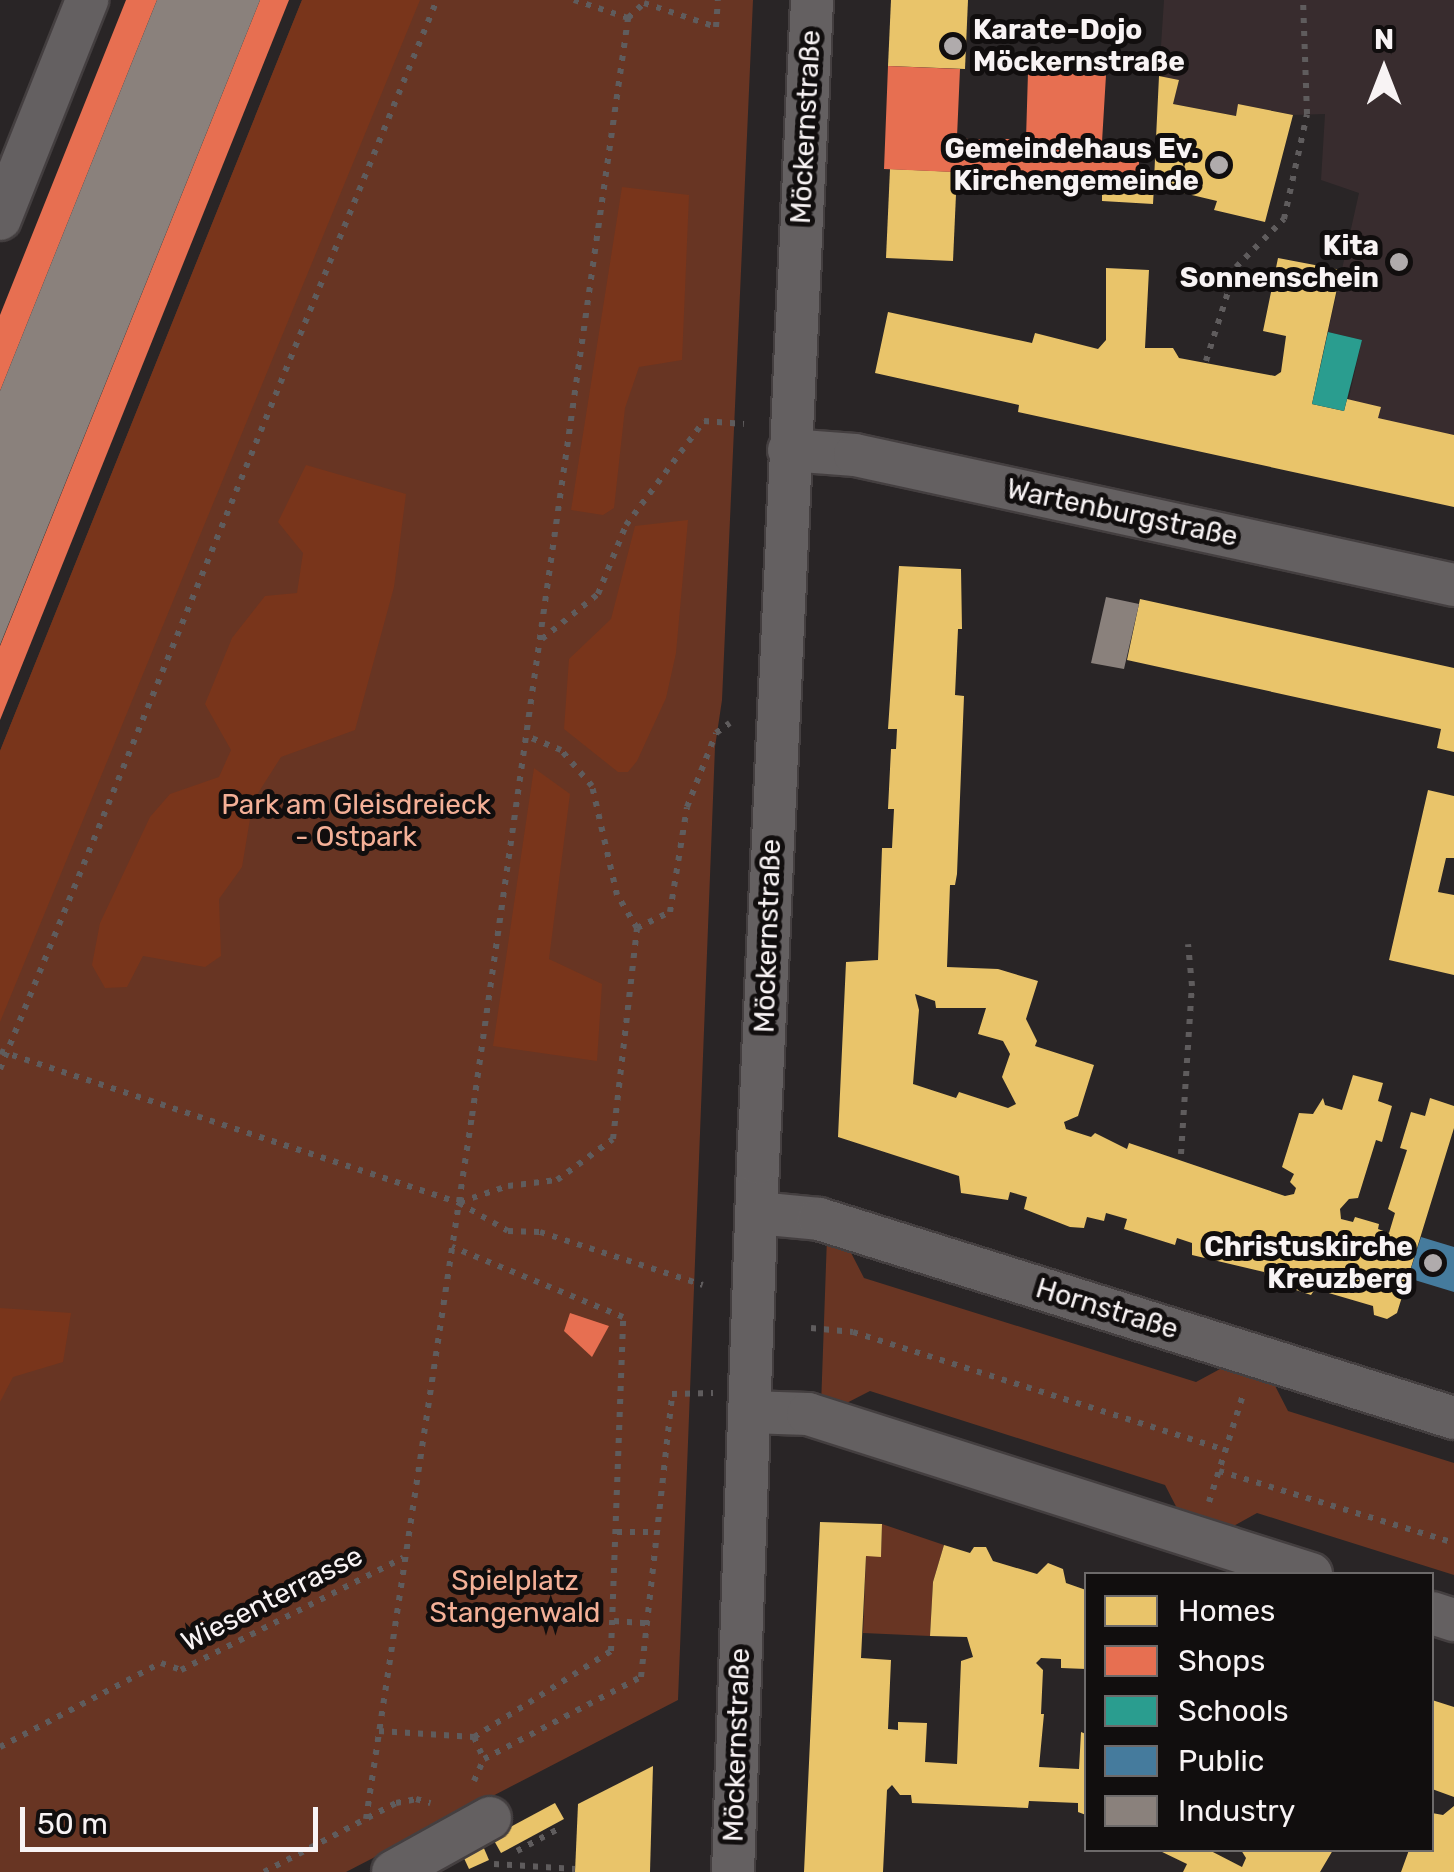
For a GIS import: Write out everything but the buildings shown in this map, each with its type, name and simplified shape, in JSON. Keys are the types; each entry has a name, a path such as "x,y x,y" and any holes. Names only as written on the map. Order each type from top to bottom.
{"street":[{"path":"0,219 87,0"},
{"name":"Möckernstraße","path":"732,1872 789,450 812,0"},
{"name":"Wartenburgstraße","path":"789,450 855,455 1454,586"},
{"name":"Hornstraße","path":"757,1214 819,1220 1454,1418"},
{"path":"749,1412 808,1414 1305,1572"},
{"path":"393,1872 477,1805"}],"path":[{"path":"0,1069 437,0"},
{"path":"574,0 628,18"},
{"path":"366,1818 541,640 628,18 644,2 716,27 718,0"},
{"path":"1206,361 1236,267 1284,220 1308,114 1303,0"},
{"path":"541,640 598,594 626,525 704,421 744,424"},
{"path":"636,928 670,912 688,807 716,733 730,724"},
{"path":"458,1203 508,1186 557,1180 613,1139 636,928 617,895 592,786 561,750 527,736"},
{"path":"1182,1154 1192,986 1188,944"},
{"path":"4,1052 458,1203 508,1231 540,1232 703,1285"},
{"path":"378,1730 474,1736 611,1651 623,1316 452,1246"},
{"path":"811,1328 853,1332 1225,1450"},
{"path":"1197,1538 1255,1356"},
{"path":"484,1759 641,1677 672,1394 704,1393"},
{"path":"1218,1471 1454,1543"},
{"path":"617,1532 656,1532"},
{"name":"Wiesenterrasse","path":"0,1746 161,1663 181,1670 404,1557"},
{"path":"614,1622 646,1623"},
{"path":"474,1736 484,1759 477,1805"},
{"path":"264,1872 406,1801 444,1803"},
{"path":"494,1864 575,1869"}],"shaded area":[{"path":"302,0 420,0 0,1022 0,751"},
{"name":"Kita Sonnenschein","path":"1164,0 1454,0 1454,473 1338,446 1362,340 1328,332 1359,193 1321,180 1325,114 1293,115 1239,104 1236,116 1173,104 1179,80 1159,76"},
{"path":"622,187 689,195 682,360 639,367 625,408 614,508 603,515 571,510"},
{"path":"306,465 406,494 394,587 355,730 281,757 253,801 242,867 219,899 221,956 205,967 143,956 127,987 105,988 92,965 100,923 150,817 170,794 219,777 231,750 205,704 232,638 265,596 297,593 303,553 278,522"},
{"path":"688,520 676,653 666,698 637,761 628,772 618,772 564,729 569,659 611,619 635,526"},
{"path":"534,768 570,794 549,959 602,984 597,1061 493,1046"},
{"path":"0,1308 71,1313 63,1362 13,1377 0,1402"}],"green space":[{"name":"Park am Gleisdreieck - Ostpark","path":"302,0 753,0 722,700 715,747 678,1700 346,1872 0,1872 0,751"},
{"path":"827,1237 846,1243 864,1278 1196,1382 1233,1362 1269,1374 1288,1411 1454,1463 1454,1575 1257,1513 1221,1533 1184,1522 1165,1485 870,1391 833,1410 821,1406"},
{"path":"882,1524 944,1545 933,1582 930,1636 863,1633 866,1556 881,1556"}],"place":[{"name":"Karate-Dojo Möckernstraße","path":"953,46"},
{"name":"Gemeindehaus Ev. Kirchengemeinde","path":"1219,165"},
{"name":"Kita Sonnenschein","path":"1399,262"},
{"name":"Christuskirche Kreuzberg","path":"1433,1263"}],"park label":[{"name":"Spielplatz Stangenwald","path":"515,1597"}]}
